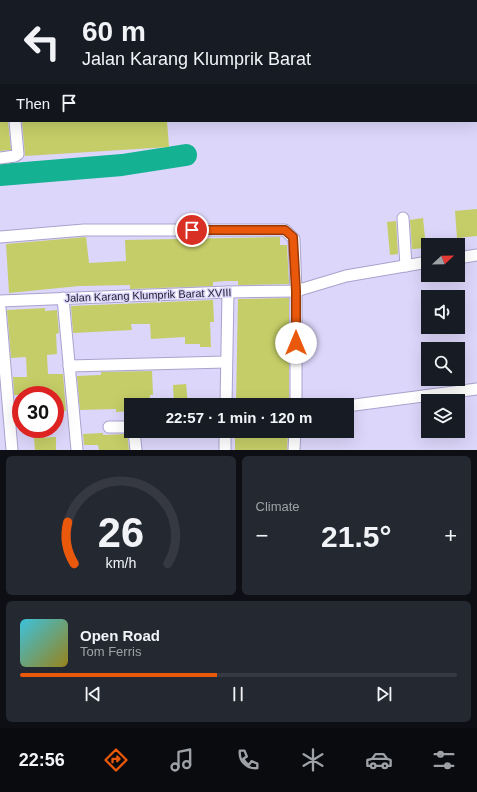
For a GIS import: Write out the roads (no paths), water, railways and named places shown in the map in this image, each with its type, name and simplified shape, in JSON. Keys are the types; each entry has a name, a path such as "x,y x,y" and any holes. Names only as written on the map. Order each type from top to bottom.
{"street":[{"path":"0,158 15,156 18,154 15,122"},
{"path":"403,218 406,266"},
{"path":"0,237 84,230 285,230 294,239 297,398"},
{"path":"465,257 477,255"},
{"name":"Jalan Karang Klumprik Barat XVIII","path":"0,301 228,292 296,291 322,285 334,280 421,263"},
{"path":"226,398 228,292"},
{"path":"63,298 77,450"},
{"path":"0,308 12,450"},
{"path":"69,366 226,362"},
{"path":"354,405 477,389"},
{"path":"109,427 124,427"},
{"path":"135,438 136,450"},
{"path":"225,438 225,450"},
{"path":"294,450 295,438"}],"waterway":[{"path":"0,175 122,165 186,155"}]}
